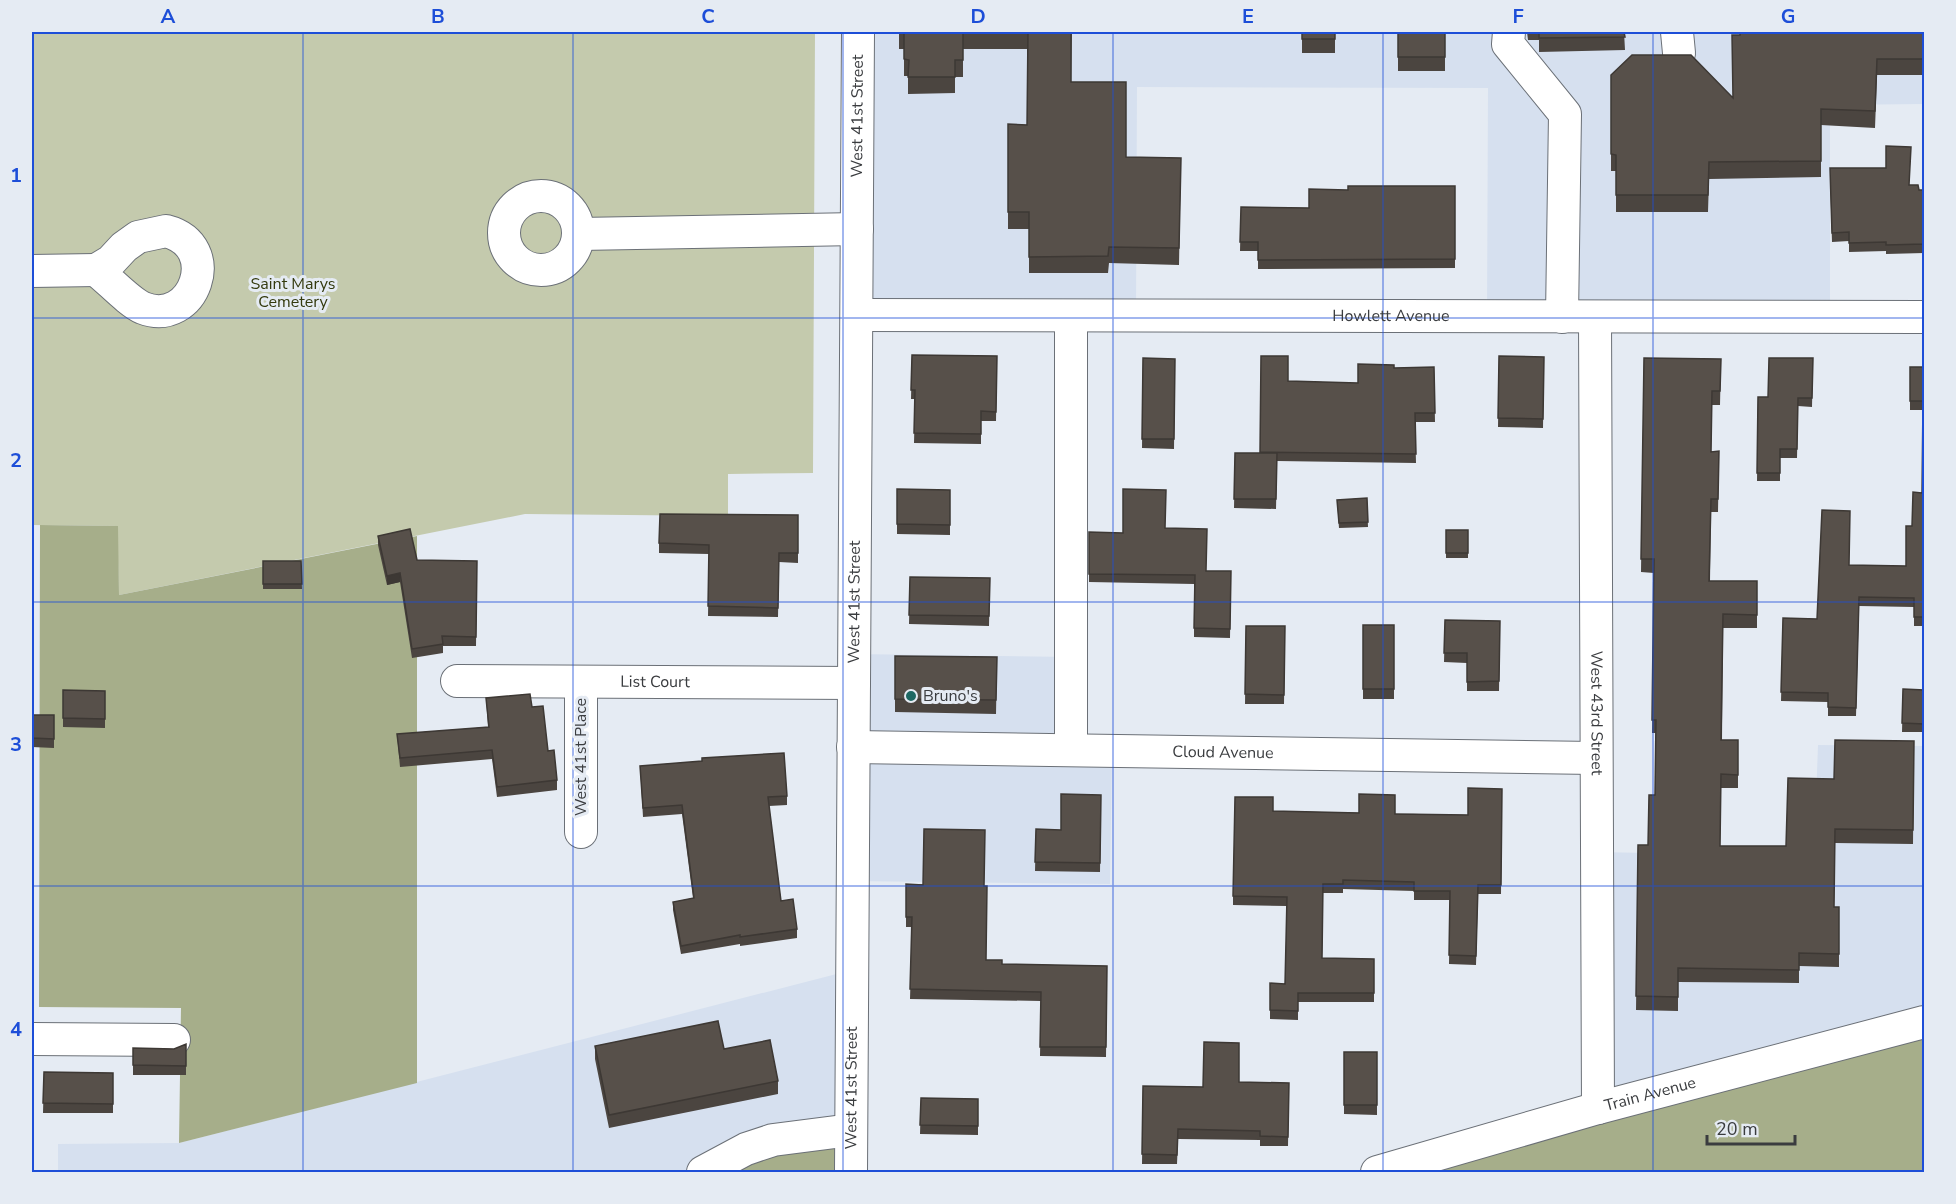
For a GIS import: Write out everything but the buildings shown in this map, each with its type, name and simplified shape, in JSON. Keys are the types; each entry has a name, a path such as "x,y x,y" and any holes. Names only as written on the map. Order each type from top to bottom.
{"street":[{"name":"West 41st Street","path":"851,1173 858,32"},
{"path":"1509,32 1508,44 1565,114 1562,317"},
{"path":"579,234 857,229"},
{"path":"32,271 96,270"},
{"name":"Howlett Avenue","path":"857,315 1924,318"},
{"path":"1071,316 1071,750"},
{"name":"West 43rd Street","path":"1595,317 1598,1108"},
{"name":"List Court","path":"457,681 854,683"},
{"name":"West 41st Place","path":"581,682 581,832"},
{"name":"Cloud Avenue","path":"853,747 1596,758"},
{"name":"Train Avenue","path":"1377,1173 1598,1108 1924,1022"},
{"path":"32,1039 174,1040"},
{"path":"703,1173 738,1153 773,1140 851,1130"}],"shaded area":[{"path":"858,32 1924,32 1924,104 1830,105 1830,317 1487,317 1488,88 1137,87 1136,316 857,315"},
{"path":"854,654 1072,657 1072,750 1112,751 1110,884 852,881"},
{"path":"1818,745 1924,746 1924,1022 1598,1108 1596,852 1814,856"},
{"path":"852,970 851,1130 703,1172 58,1172 58,1144 179,1143"}],"green space":[{"name":"Saint Marys Cemetery","path":"32,32 815,32 813,473 728,474 728,516 525,514 119,595 117,526 32,525"},
{"path":"40,525 118,526 119,595 417,536 417,1083 179,1143 181,1008 39,1007"},
{"path":"1924,1022 1924,1172 1377,1172"},
{"path":"851,1130 851,1172 703,1172"}],"place":[{"name":"Bruno's","path":"911,696"}]}
